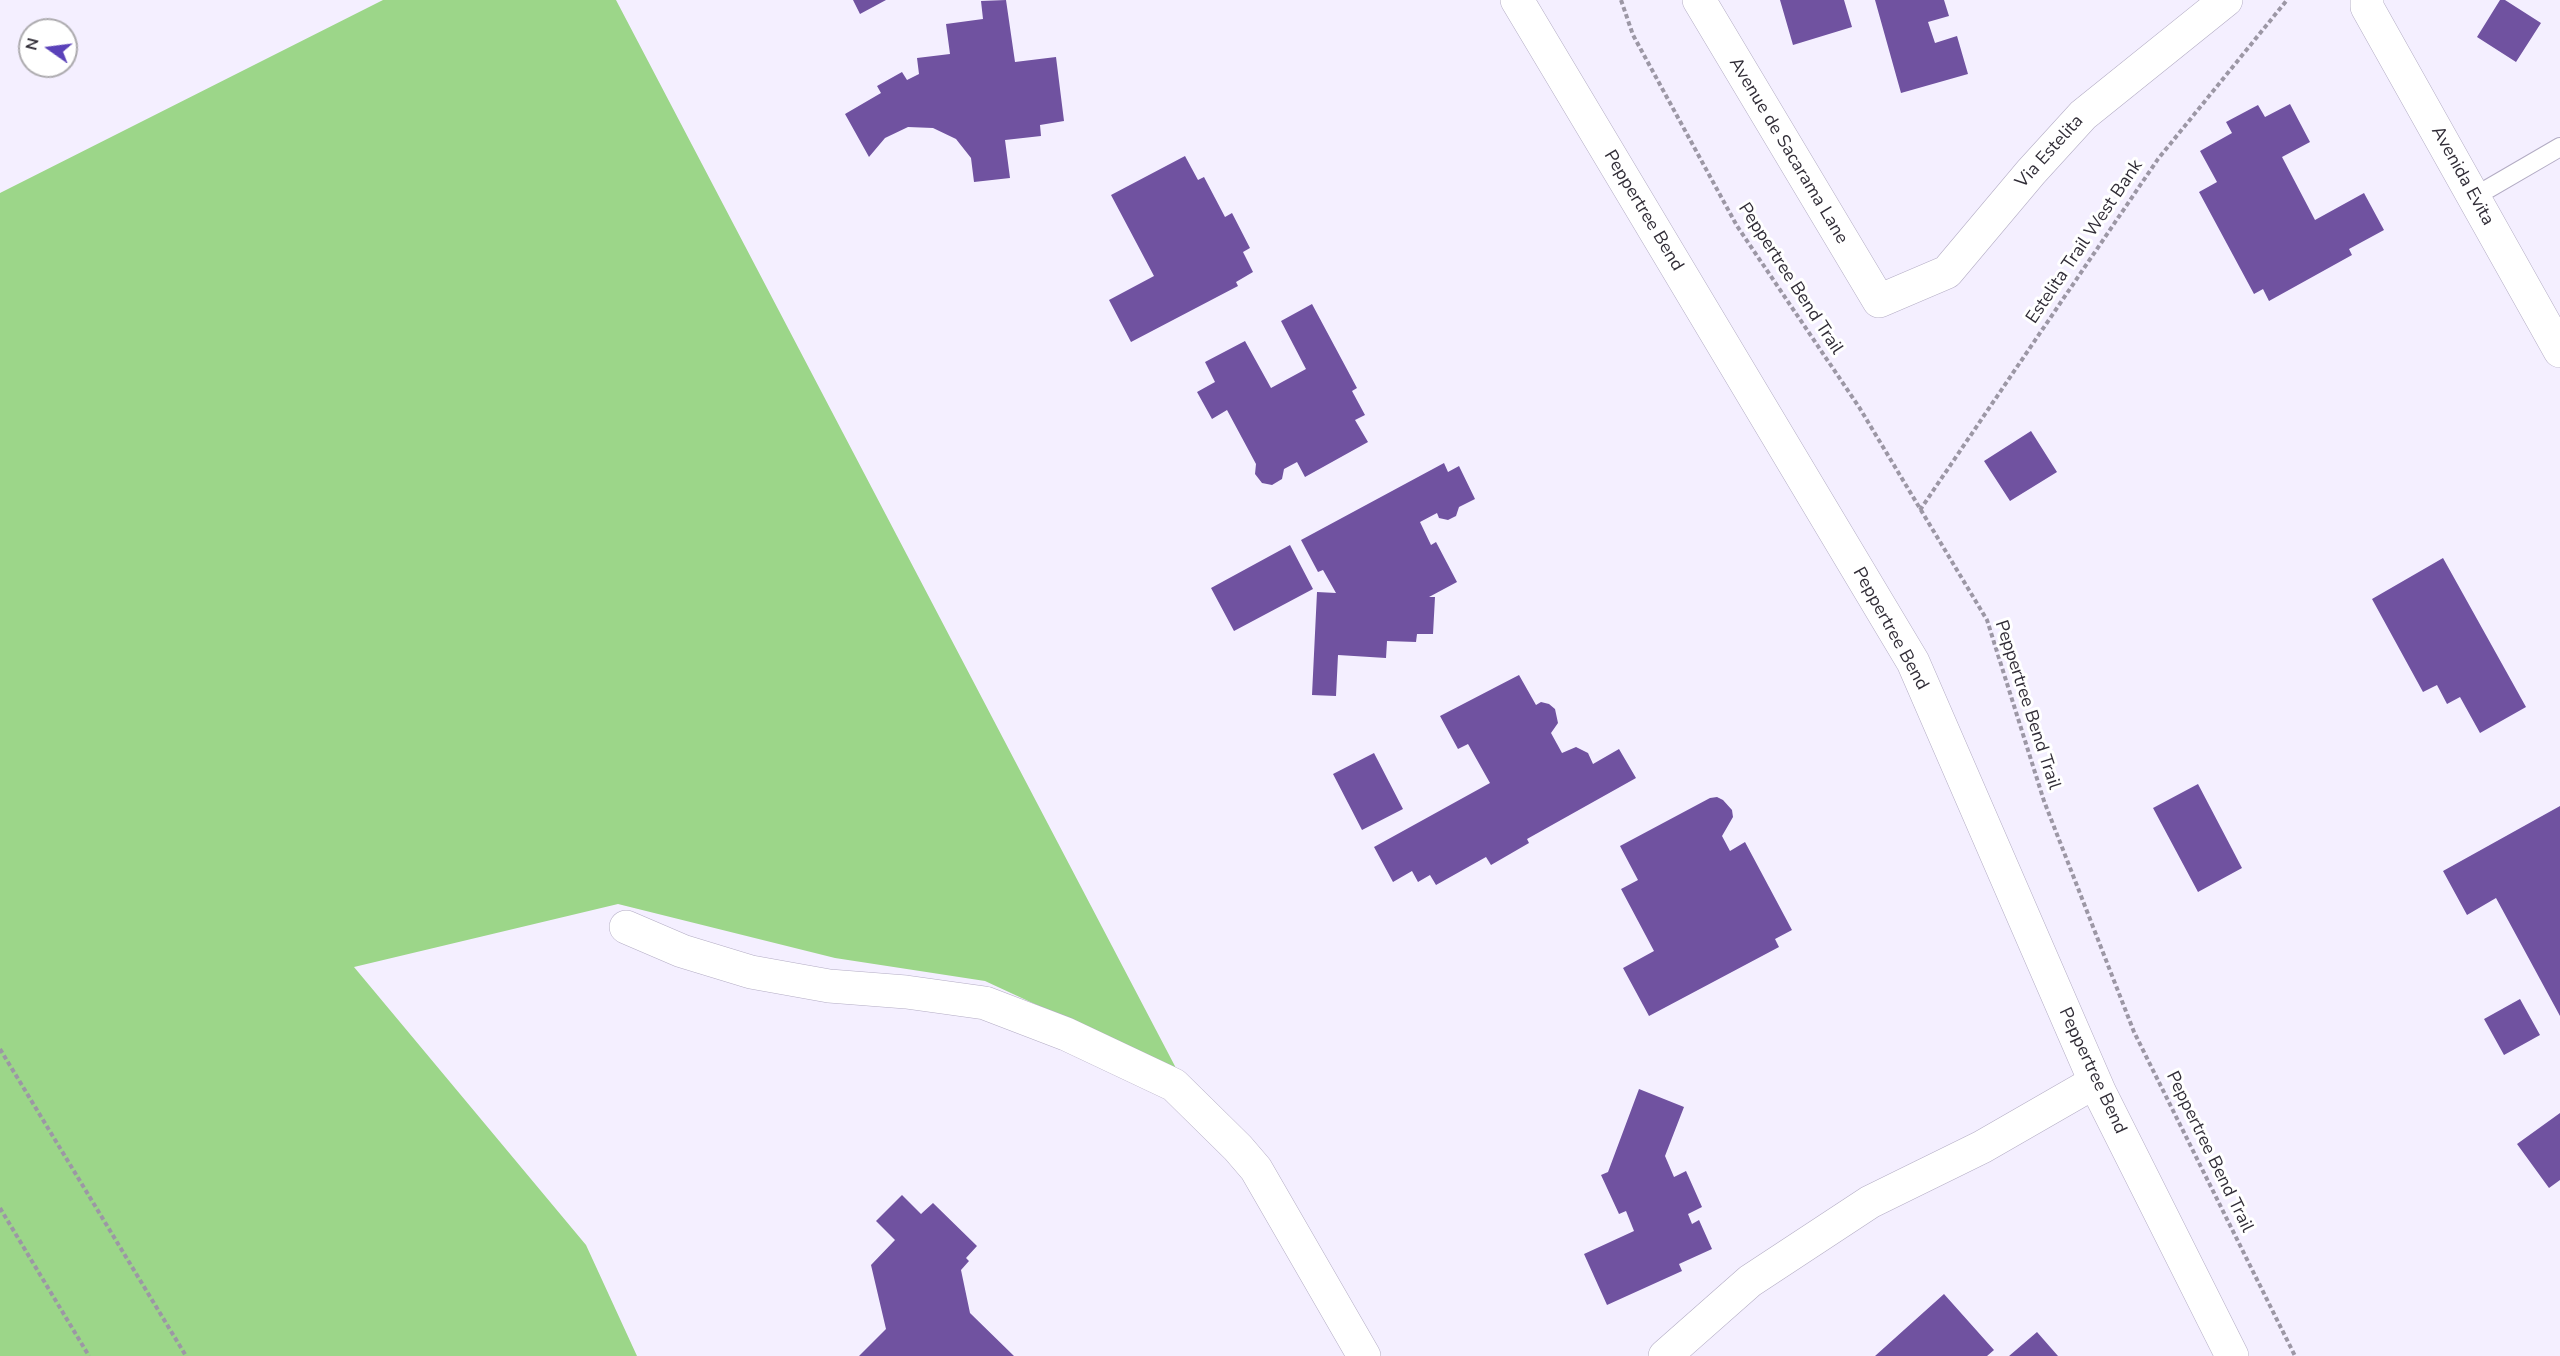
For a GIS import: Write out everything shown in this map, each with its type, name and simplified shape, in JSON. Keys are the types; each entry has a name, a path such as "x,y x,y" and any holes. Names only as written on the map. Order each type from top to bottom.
{"street":[{"name":"Peppertree Bend","path":"1517,0 1912,662 2095,1082 2232,1356"},
{"name":"Avenue de Sacarama Lane","path":"1699,0 1879,301"},
{"name":"Via Estelita","path":"1879,301 1947,272 2031,172 2083,115 2226,0"},
{"name":"Avenida Evita","path":"2367,0 2367,7 2560,351"},
{"path":"626,927 681,951 751,972 829,986 906,992 985,1003 1066,1034 1174,1085 1256,1169 1364,1356"},
{"path":"1665,1356 1750,1281 1870,1202 1982,1147 2095,1082"}],"lane":[{"path":"2474,197 2560,147"}],"path":[{"name":"Peppertree Bend Trail","path":"1621,0 1633,35 1737,226 1859,407 1987,620 2044,801 2134,1032 2295,1356"},
{"name":"Estelita Trail West Bank","path":"1920,510 2158,159 2287,0"},
{"path":"0,1049 186,1356"},
{"path":"0,1208 89,1356"}],"green space":[{"path":"383,0 616,0 1177,1070 985,981 835,958 618,904 354,967 586,1245 637,1356 0,1356 0,193"}],"building":[{"path":"853,0 886,0 860,14"},
{"path":"1006,0 1015,62 1056,57 1064,121 1040,125 1041,136 1005,140 1010,178 974,182 971,158 956,139 933,128 908,127 885,138 869,157 845,114 881,93 877,86 902,72 907,80 919,74 917,58 950,54 946,24 983,19 981,1"},
{"path":"1780,0 1844,0 1852,27 1793,45"},
{"path":"1875,0 1944,0 1949,16 1928,22 1935,43 1957,36 1968,74 1901,93"},
{"path":"2500,0 2505,0 2541,23 2516,62 2477,37"},
{"path":"2290,104 2310,142 2282,157 2315,220 2364,193 2384,230 2349,249 2352,255 2269,301 2263,289 2254,294 2199,192 2217,182 2200,151 2232,133 2226,122 2258,105 2265,117"},
{"path":"1185,156 1198,180 1204,177 1225,217 1232,213 1250,248 1243,252 1253,272 1236,282 1238,286 1131,342 1109,300 1154,276 1111,195"},
{"path":"1312,304 1357,388 1352,391 1365,415 1355,420 1368,442 1305,477 1297,462 1284,469 1282,479 1272,485 1262,483 1255,474 1256,464 1227,410 1212,419 1197,392 1215,382 1205,362 1245,341 1271,388 1306,369 1281,321"},
{"path":"2031,431 2057,472 2010,501 1984,461"},
{"path":"1444,463 1448,472 1459,466 1475,499 1459,507 1456,516 1448,520 1439,518 1437,513 1420,522 1431,545 1436,542 1457,582 1429,597 1435,597 1433,634 1417,634 1416,642 1387,641 1386,658 1338,655 1336,696 1312,695 1317,592 1336,593 1323,570 1318,572 1301,540"},
{"path":"1290,545 1313,589 1234,631 1211,588"},
{"path":"2443,558 2526,707 2480,733 2460,697 2447,704 2437,685 2423,692 2372,599"},
{"path":"1519,675 1536,705 1541,702 1555,709 1558,723 1551,733 1562,753 1576,747 1588,753 1593,764 1619,749 1636,778 1527,839 1529,843 1491,865 1486,857 1436,885 1430,875 1418,882 1412,871 1393,882 1374,847 1490,783 1468,744 1458,749 1440,716"},
{"path":"1374,753 1403,809 1362,830 1333,774"},
{"path":"2198,784 2242,868 2198,892 2153,808"},
{"path":"1717,797 1732,810 1733,817 1722,836 1730,851 1745,842 1792,930 1775,939 1779,947 1649,1016 1623,968 1654,951 1621,889 1638,880 1620,846 1710,798"},
{"path":"2560,806 2560,1016 2496,898 2467,915 2443,871"},
{"path":"2520,999 2540,1035 2504,1055 2484,1019"},
{"path":"1639,1089 1684,1107 1665,1156 1674,1177 1686,1171 1702,1207 1688,1214 1692,1224 1699,1220 1712,1249 1679,1264 1682,1271 1607,1305 1584,1254 1634,1231 1626,1211 1619,1214 1601,1175 1608,1172"},
{"path":"2560,1113 2560,1180 2549,1188 2517,1144"},
{"path":"902,1195 921,1214 933,1203 977,1246 966,1258 969,1261 961,1270 970,1313 1014,1356 859,1356 886,1329 871,1265 895,1240 876,1221"},
{"path":"1944,1294 1994,1350 1987,1356 1875,1356"},
{"path":"2037,1332 2058,1356 2009,1356"}]}
